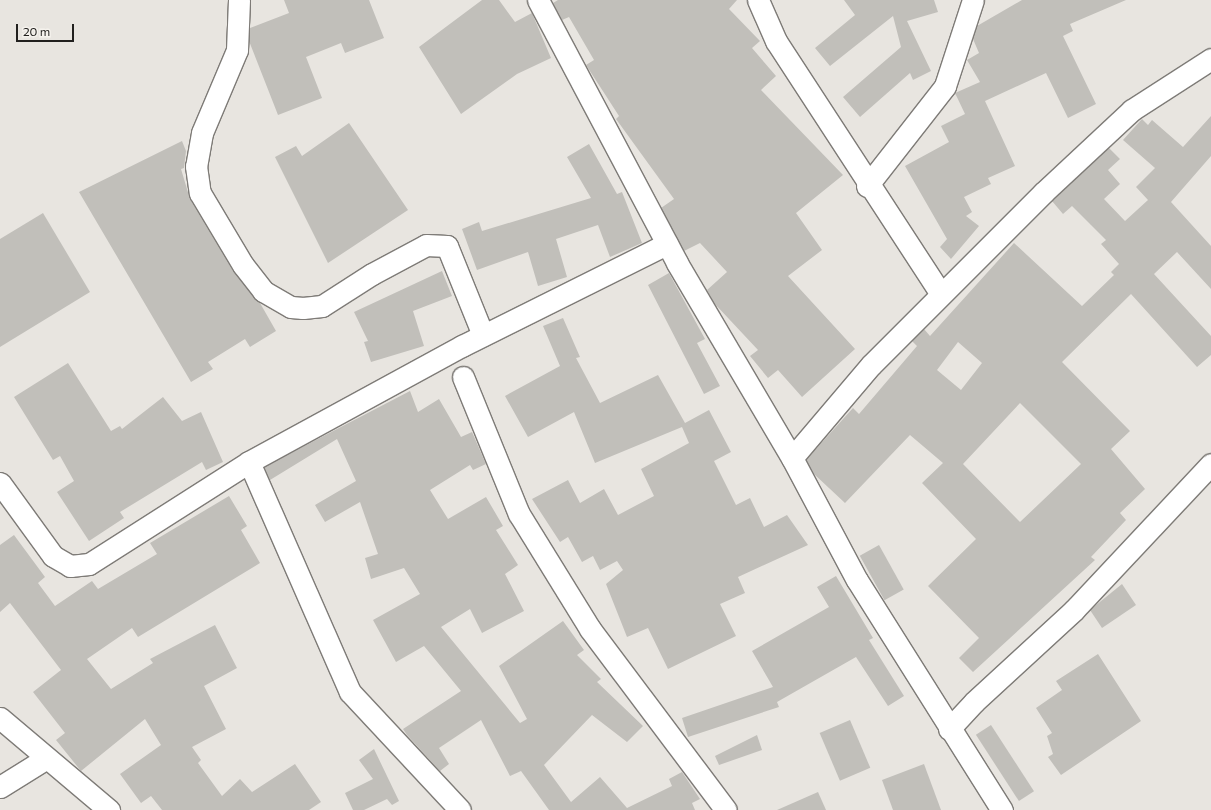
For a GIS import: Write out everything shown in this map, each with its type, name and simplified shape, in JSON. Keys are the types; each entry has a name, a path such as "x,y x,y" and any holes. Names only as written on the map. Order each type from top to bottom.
{"street":[{"path":"239,0 237,50 202,133 196,166 200,193 243,265 263,291 292,307 322,306 372,274 426,245 447,246 483,335"},
{"path":"538,0 667,244 792,458 857,580 949,729 1002,810"},
{"path":"758,0 776,41 867,186 941,294"},
{"path":"867,186 945,86 973,0"},
{"path":"792,458 871,366 941,294 1132,110 1211,58"},
{"path":"0,483 53,556 70,566 89,564 249,462 483,335 667,244"},
{"path":"463,377 524,520 590,629 726,810"},
{"path":"249,462 350,692 460,810"},
{"path":"949,729 974,702 1074,610 1211,464"},
{"path":"0,718 44,759 109,810"},
{"path":"0,787 44,759"}],"building":[{"path":"284,0 369,0 384,38 345,53 341,43 306,57 322,98 278,115 249,41 250,28 289,13"},
{"path":"482,0 499,0 515,22 532,13 551,58 517,74 461,114 419,47"},
{"path":"558,0 737,0 729,9 760,41 752,48 776,76 761,90 843,175 796,213 822,250 788,276 855,349 802,397 778,370 768,378 750,356 758,350 714,303 707,290 727,272 700,243 684,251 661,208 674,199 616,119 619,116 586,65 594,60 569,17 562,20 553,3"},
{"path":"844,0 934,0 938,12 907,21 931,71 913,80 910,73 860,117 843,97 901,47 893,16 830,66 815,48 855,15"},
{"path":"1022,0 1126,0 1070,24 1073,31 1063,36 1096,104 1068,118 1046,73 985,101 1015,166 988,178 991,184 964,197 972,212 966,216 979,226 951,259 940,247 947,239 905,166 949,142 941,126 965,114 955,93 980,82 967,60 979,53 973,39 977,26"},
{"path":"1211,116 1211,156 1171,202 1211,246 1211,289 1177,252 1154,274 1211,336 1211,355 1197,367 1131,294 1062,362 1130,431 1111,449 1145,489 1120,513 1126,520 1091,557 1095,560 973,672 959,658 979,638 928,586 976,539 922,483 943,463 910,435 845,503 814,474 806,460 853,408 859,414 917,346 912,341 924,329 930,336 1014,243 1082,306 1114,275 1111,272 1119,264 1101,244 1106,240 1072,206 1063,214 1052,201 1109,148 1120,159 1108,170 1120,184 1104,199 1125,221 1148,200 1136,187 1155,168 1123,140 1142,119 1148,125 1152,120 1183,147","holes":["958,342 982,363 961,390 937,370","1020,403 1081,464 1020,522 963,464"]},
{"path":"349,123 408,210 328,263 275,157 296,146 302,156"},
{"path":"182,141 186,151 184,168 181,169 190,199 233,271 260,303 276,331 250,347 245,339 208,362 213,369 191,382 79,192"},
{"path":"589,144 617,194 622,192 642,243 610,257 598,225 556,239 567,277 538,286 528,252 477,270 462,229 479,222 482,231 591,198 567,157"},
{"path":"43,213 90,292 0,347 0,239"},
{"path":"442,271 452,296 413,311 424,346 371,362 364,342 368,341 354,312"},
{"path":"669,273 705,339 697,343 720,386 704,394 648,285"},
{"path":"563,318 580,357 576,358 600,403 658,375 685,423 709,410 731,452 714,461 736,505 750,498 764,527 787,515 808,545 738,577 745,593 720,604 736,636 668,669 648,628 627,637 606,584 623,570 617,561 600,570 593,556 582,562 568,537 560,542 532,499 568,480 580,503 604,489 618,515 654,496 641,469 689,443 682,427 595,463 574,412 528,437 505,396 560,366 543,326"},
{"path":"68,363 111,431 120,426 122,429 163,397 182,421 201,412 223,462 206,470 202,462 120,512 124,518 89,541 57,492 74,481 60,456 53,460 14,397"},
{"path":"410,391 418,412 439,399 461,437 472,432 486,464 473,470 470,465 430,490 448,519 486,497 503,526 496,530 518,565 505,574 524,611 482,633 470,609 441,627 520,723 527,719 499,666 563,621 584,650 577,655 601,679 597,682 643,726 627,742 592,715 544,765 571,802 600,777 627,808 672,786 669,779 682,772 700,799 692,803 695,810 549,810 521,771 510,776 481,720 439,748 449,764 440,771 407,735 403,729 461,691 424,646 396,662 373,620 420,594 404,568 371,579 365,558 378,554 360,502 325,522 315,505 356,481 337,439 270,480 264,467"},
{"path":"229,496 247,526 241,530 260,563 138,637 132,628 87,659 111,689 153,663 150,659 215,625 237,668 204,686 226,729 192,747 201,760 198,763 222,796 240,779 252,792 295,764 321,802 309,810 162,810 151,796 141,803 120,774 161,745 145,719 81,771 56,740 65,733 33,692 61,670 10,603 0,612 0,545 14,535 45,577 38,583 55,606 92,581 98,589 157,554 150,543"},
{"path":"879,545 904,590 884,600 860,556"},
{"path":"836,576 873,638 869,640 904,696 888,706 856,657 777,702 779,707 688,737 682,718 773,687 752,651 829,607 817,587"},
{"path":"1122,584 1136,605 1102,628 1090,610"},
{"path":"1098,654 1141,721 1061,775 1048,757 1053,754 1047,736 1052,733 1036,708 1062,690 1056,681"},
{"path":"850,720 870,768 840,781 820,733"},
{"path":"991,725 1034,791 1019,801 976,735"},
{"path":"757,735 762,750 719,765 715,756"},
{"path":"374,749 399,801 392,805 387,799 364,810 353,810 345,793 373,779 359,760"},
{"path":"924,764 941,810 893,810 882,780"},
{"path":"818,792 826,810 777,810"}]}
